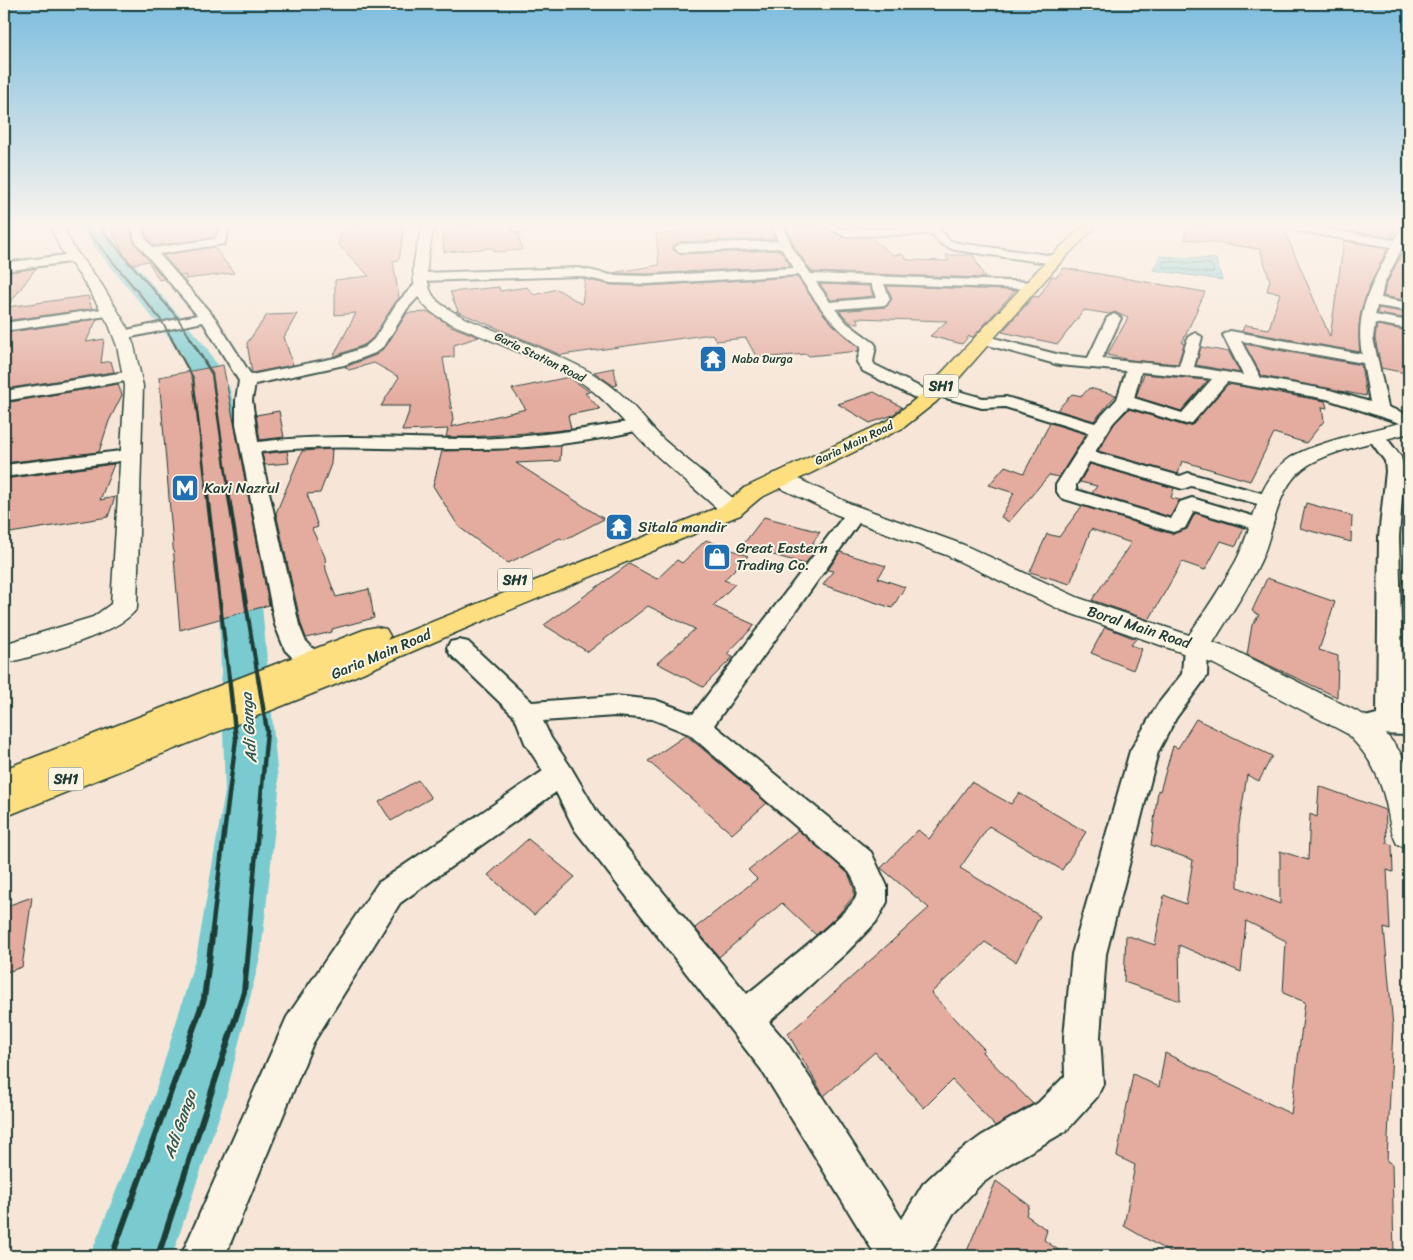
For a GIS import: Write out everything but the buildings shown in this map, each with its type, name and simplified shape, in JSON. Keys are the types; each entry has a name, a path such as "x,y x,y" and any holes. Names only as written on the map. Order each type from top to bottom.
{"main road":[{"path":"4,654 102,622 124,608 129,455 134,386 129,358 122,335 94,286"},
{"name":"Garia Station Road","path":"423,286 429,302 437,307 575,371 600,387 617,401 664,452 706,484 726,504"},
{"name":"Garia Main Road","path":"4,783 127,744 498,604 752,493 896,424 933,394 1031,286"},
{"name":"Boral Main Road","path":"780,479 856,513 955,550 1070,604 1142,631 1196,647 1249,560 1269,501 1284,474 1298,462 1321,452 1409,427"},
{"path":"1196,647 1224,657 1357,725 1374,739 1399,783 1409,834"},
{"name":"Garia Main Road","path":"4,803 127,744"}],"street":[{"path":"180,286 206,317 247,381 244,400 245,424 287,625 294,644 319,670"},
{"path":"247,381 339,362 370,350 380,342 401,307 417,286"},
{"path":"814,286 842,326 869,346 865,362 868,368 933,394 982,403 1006,402 1099,430"},
{"path":"827,306 881,302 884,299 879,286"},
{"path":"1378,286 1374,301 1369,307 1366,338 1380,410"},
{"path":"1374,301 1409,307"},
{"path":"4,327 110,312"},
{"path":"122,335 206,317"},
{"path":"1093,363 1114,318"},
{"path":"1368,318 1409,325"},
{"path":"1255,382 1230,335 1370,360"},
{"path":"1185,371 1195,337"},
{"path":"982,339 1031,354 1093,363 1223,376 1330,395 1380,410 1409,422"},
{"path":"1135,367 1125,401 1099,430 1066,485 1068,494 1173,526 1178,524 1187,506 1192,504 1262,525"},
{"path":"4,396 132,376"},
{"path":"1125,401 1186,419 1223,376"},
{"path":"250,448 304,441 497,444 577,437 638,425"},
{"path":"1357,725 1400,724 1389,537 1395,471 1394,461 1376,436"},
{"path":"9,473 129,455"},
{"path":"1085,455 1183,484 1188,479 1269,501"},
{"path":"698,727 856,513"},
{"path":"905,1256 938,1199 966,1171 995,1150 1052,1117 1084,1084 1082,1037 1089,954 1144,751 1167,710 1194,676 1196,647"},
{"path":"459,648 526,712 540,743 586,821 774,1056 901,1256"},
{"path":"526,712 615,706 655,710 698,727 860,862 871,879 871,902 854,923 745,1019"},
{"path":"203,1256 300,1030 389,893 560,774"}],"waterway":[{"name":"Adi Ganga","path":"140,286 193,348 214,386 223,426"},
{"name":"Adi Ganga","path":"131,1256 190,1096 229,953 252,791 237,551"}],"railway":[{"path":"133,286 161,320 172,339"},
{"path":"150,286 177,317 191,339"},
{"path":"171,338 193,378 206,486"},
{"path":"190,338 212,374 228,486"},
{"path":"206,485 229,678"},
{"path":"227,485 258,678"},
{"path":"212,930 236,739 229,677"},
{"path":"249,930 267,731 258,677"},
{"path":"112,1256 204,999 213,929"},
{"path":"158,1256 244,992 250,929"}],"place":[{"name":"Naba Durga","path":"713,359"},
{"name":"Kavi Nazrul","path":"185,488"},
{"name":"Sitala mandir","path":"619,527"},
{"name":"Great Eastern Trading Co.","path":"717,557"}]}
